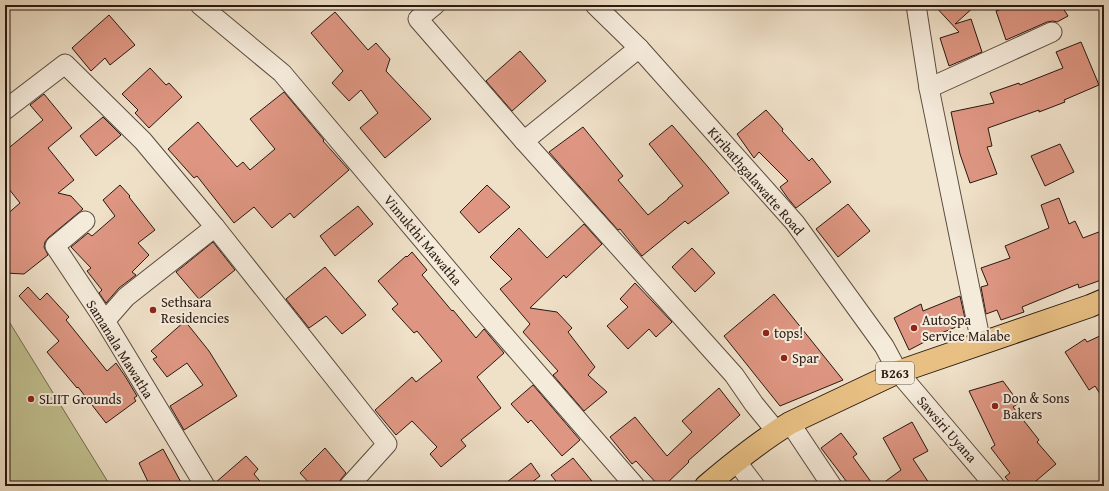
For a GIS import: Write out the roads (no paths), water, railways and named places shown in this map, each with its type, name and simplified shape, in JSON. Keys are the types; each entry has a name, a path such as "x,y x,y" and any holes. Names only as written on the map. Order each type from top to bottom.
{"main road":[{"name":"B263","path":"706,486 736,461 783,427 898,372 1104,300"}],"street":[{"name":"Vimukthi Mawatha","path":"200,5 282,72 476,303 635,486"},
{"path":"435,5 418,20 524,141 734,375 754,404 783,427 832,486"},
{"name":"Kiribathgalawatte Road","path":"595,5 639,48 795,223 884,346 898,372"},
{"path":"916,5 929,88 981,343"},
{"path":"929,88 1052,32"},
{"path":"524,141 639,48"},
{"path":"5,110 65,64 143,141 215,227 387,444 349,486"},
{"name":"Samanala Mawatha","path":"85,221 55,246 104,321 205,486"},
{"path":"104,321 126,297 215,227"},
{"name":"Sawsiri Uyana","path":"898,372 993,485"},
{"path":"736,461 755,486"}],"place":[{"name":"Sethsara Residencies","path":"153,310"},
{"name":"AutoSpa Service Malabe","path":"914,328"},
{"name":"tops!","path":"766,333"},
{"name":"Spar","path":"784,358"},
{"name":"SLIIT Grounds","path":"31,399"},
{"name":"Don & Sons Bakers","path":"995,406"}]}
